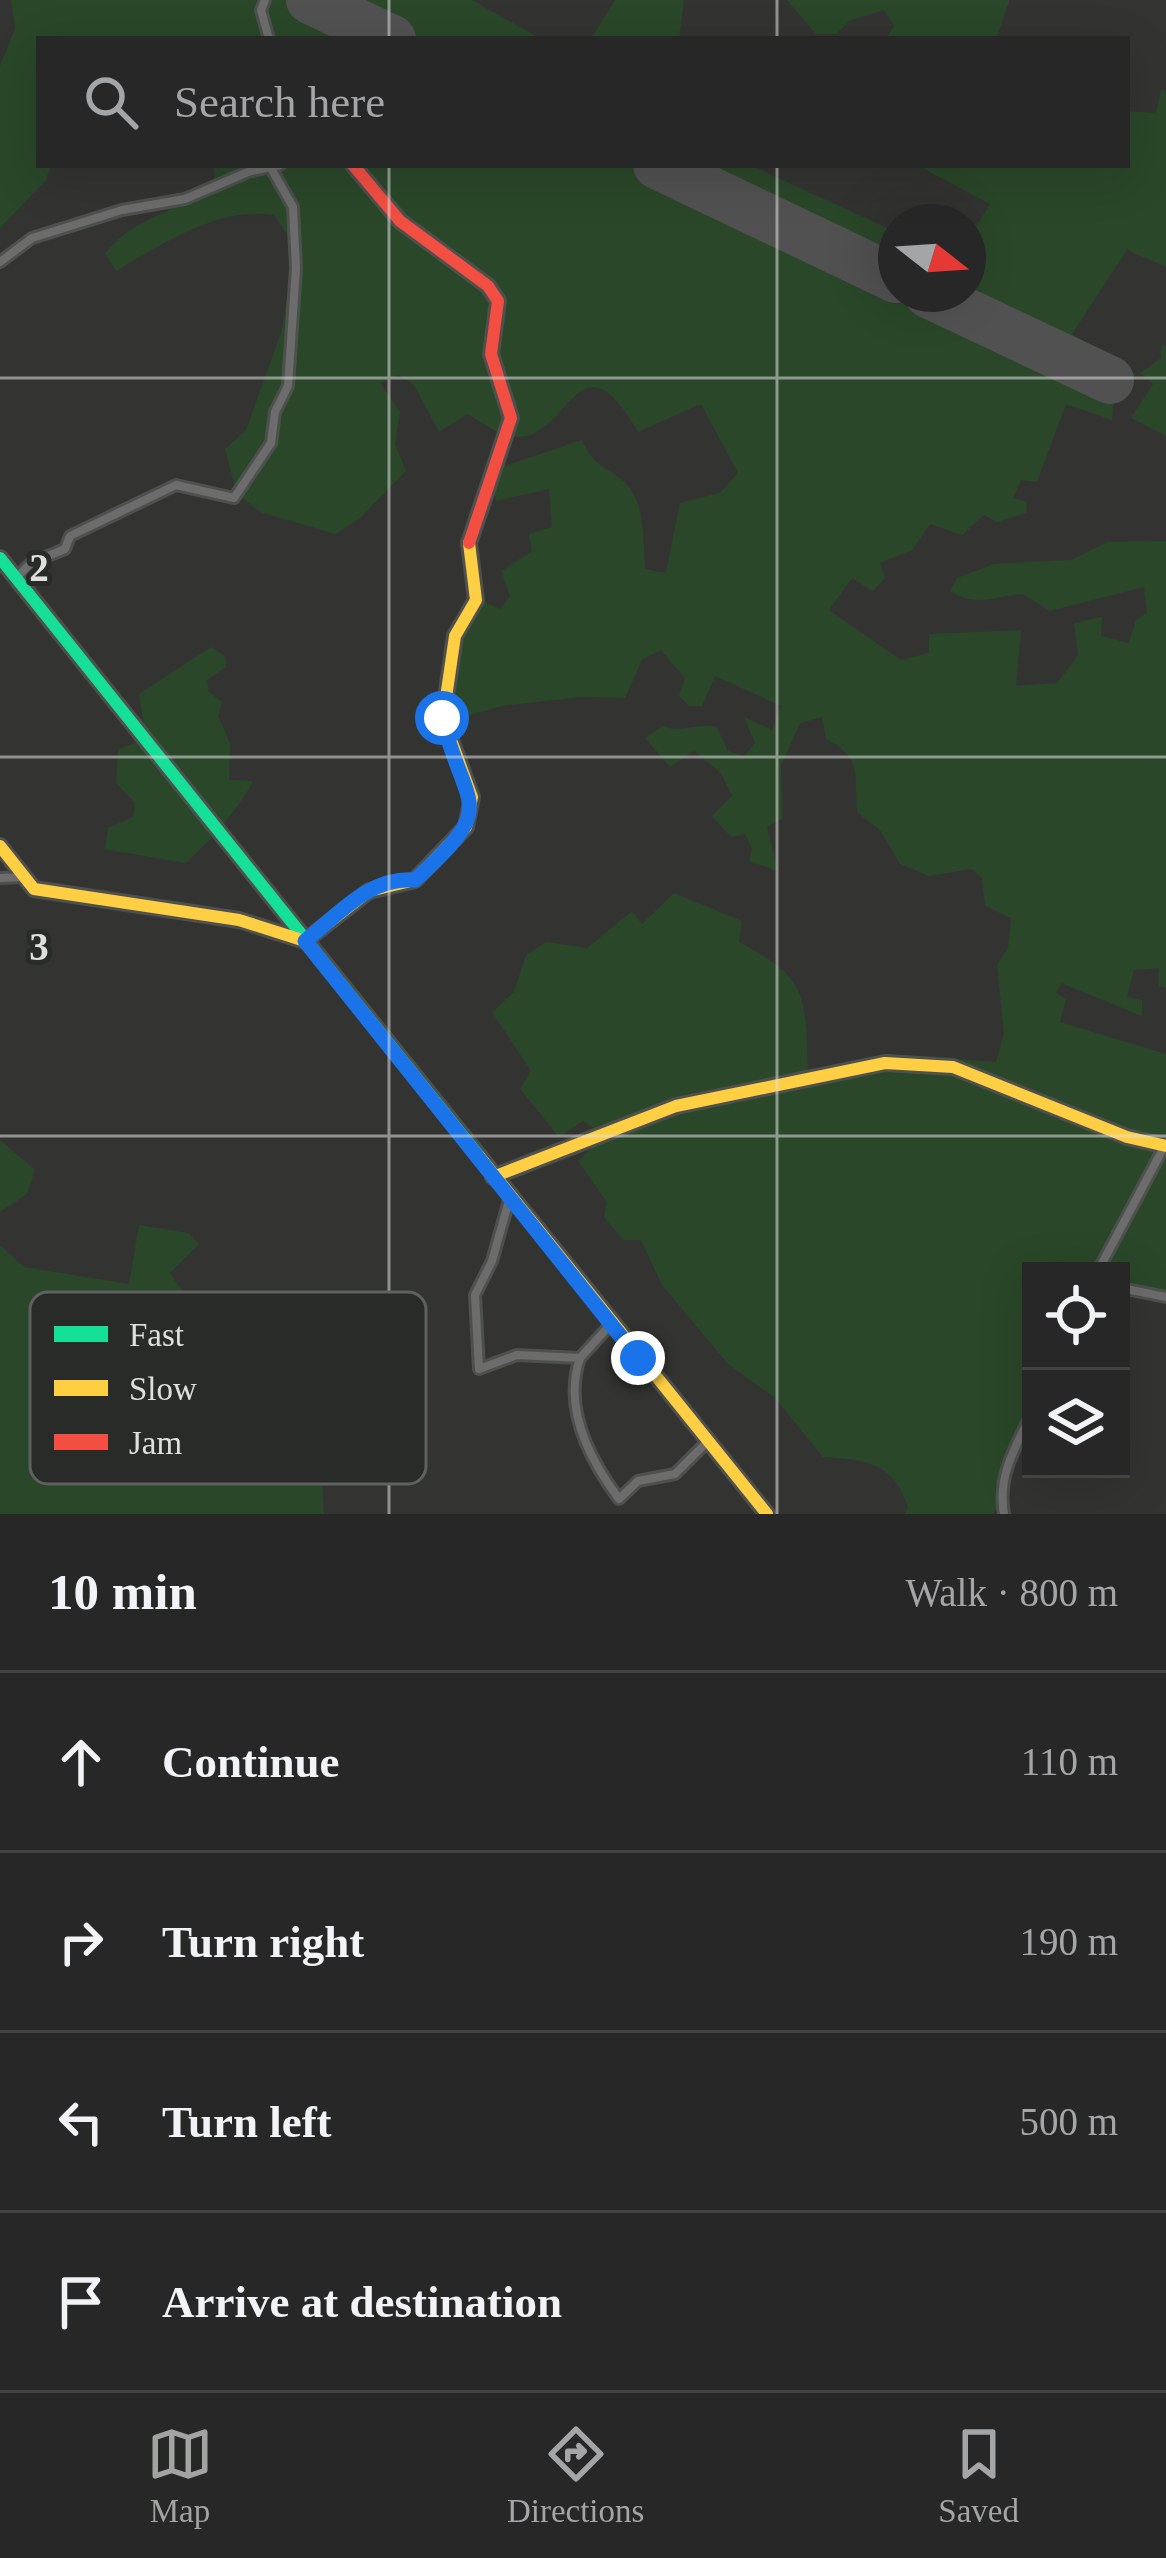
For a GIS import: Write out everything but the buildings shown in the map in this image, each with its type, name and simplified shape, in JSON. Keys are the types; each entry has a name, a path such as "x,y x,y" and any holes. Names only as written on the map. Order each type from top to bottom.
{"street":[{"path":"265,0 261,10 268,36"},
{"path":"0,262 32,238 122,210 185,200 248,172 270,168"},
{"path":"16,578 31,563 65,549 70,536 129,511 146,495 176,485 234,497 247,481 271,442 274,412 288,386 296,268 293,207 276,168"},
{"path":"305,941 373,886 388,878 415,880 466,827 472,797 442,718 455,636 476,600 469,542 511,418 491,354 498,301 488,286 400,220 356,168"},
{"path":"0,558 766,1514"},
{"path":"0,846 34,890 222,917 305,941"},
{"path":"0,878 24,877"},
{"path":"494,1177 676,1106 886,1064 953,1067 1127,1137 1166,1146 1103,1262"},
{"path":"510,1197 475,1295 479,1369 518,1355 580,1358"},
{"path":"1130,1290 1166,1297"},
{"path":"611,1324 580,1358 572,1382 589,1458 619,1498 638,1480 675,1474 706,1443"},
{"path":"1004,1514 1000,1494 1006,1465 1022,1432"}],"green space":[{"path":"11,0 472,0 536,36 36,36 36,168 50,168 46,180 0,228 0,66 15,29"},
{"path":"615,0 684,0 679,36 593,36"},
{"path":"787,0 1009,0 997,36 888,36 894,26 884,10 851,20 836,34 816,34"},
{"path":"1161,89 1166,91 1166,267 1127,250 1072,334 1136,374 1113,406 1112,420 1066,404 1037,482 1021,480 1013,498 1027,502 1026,513 997,522 984,515 962,535 930,524 912,550 880,563 885,578 873,591 852,578 829,610 901,660 929,653 929,634 1021,630 1016,686 1057,683 1078,655 1074,623 1102,617 1101,636 1129,643 1136,620 1147,613 1144,587 1050,611 1023,594 977,600 959,596 950,591 957,578 994,564 1071,560 1107,542 1166,541 1166,988 1158,986 1159,968 1134,970 1127,997 1142,1000 1142,1016 1061,983 1056,993 1066,999 1060,1022 1166,1054 1166,1291 1130,1284 1130,1262 1022,1262 1022,1422 995,1490 997,1508 993,1514 905,1514 908,1507 902,1492 886,1472 865,1462 823,1457 774,1397 728,1364 662,1285 641,1240 623,1240 604,1217 607,1202 578,1161 599,1141 597,1130 583,1121 559,1137 520,1089 531,1071 492,1012 514,992 526,955 546,942 587,948 632,911 642,924 674,893 742,921 739,942 791,980 804,1008 808,1073 887,1054 996,1062 1004,1034 997,965 1008,948 1011,918 985,906 982,878 971,869 929,876 900,864 880,830 857,812 854,769 846,753 826,739 822,717 800,723 781,766 783,818 767,827 778,871 749,861 752,849 745,834 731,837 712,816 732,796 721,773 694,751 670,767 645,738 663,726 717,727 728,751 744,756 755,743 744,717 772,730 781,706 715,676 702,706 689,706 679,696 685,678 661,650 642,660 625,698 581,697 502,706 449,721 452,653 472,596 500,609 510,596 501,571 532,551 529,534 552,527 549,489 496,501 490,471 582,440 592,458 634,495 645,569 666,573 680,503 720,493 738,473 701,404 638,432 617,401 600,388 586,389 546,426 529,435 508,436 467,414 439,432 414,385 399,375 380,383 400,412 395,444 406,471 360,518 336,534 260,512 237,494 225,449 246,430 282,330 293,257 290,238 274,215 233,216 212,222 116,271 105,254 132,229 203,189 215,177 214,168 757,168 878,224 878,312 986,312 986,211 990,204 923,168 1130,168 1130,111 1156,113"},
{"path":"1161,346 1166,346 1166,436 1131,418 1153,384 1140,373 1161,358"},
{"path":"211,647 225,656 226,667 207,680 208,691 222,702 218,716 230,743 229,780 253,781 223,825 185,863 105,849 108,828 133,817 135,803 116,783 118,750 146,738 139,694"},
{"path":"0,1140 35,1170 27,1194 0,1212"},
{"path":"139,1225 189,1233 199,1244 170,1273 183,1292 30,1292 30,1484 322,1484 324,1514 0,1514 0,1245 24,1267 129,1284"}],"runway":[{"path":"310,0 386,36"},
{"path":"663,168 878,270"},
{"path":"966,312 1110,380"}],"traffic: fast":[{"path":"0,558 479,1156"}],"traffic: slow":[{"path":"0,846 34,889 239,920 305,941 369,891 415,880 466,827 472,797 443,718 455,636 476,600 469,543"},
{"path":"493,1177 676,1106 885,1063 953,1067 1127,1137 1166,1146"},
{"path":"479,1156 767,1514"}],"traffic: jam":[{"path":"356,168 400,221 488,286 498,301 491,354 511,418 469,543"}],"route":[{"path":"442,718 472,797 466,827 454,845 415,880 388,878 373,886 305,941 638,1358"}]}
